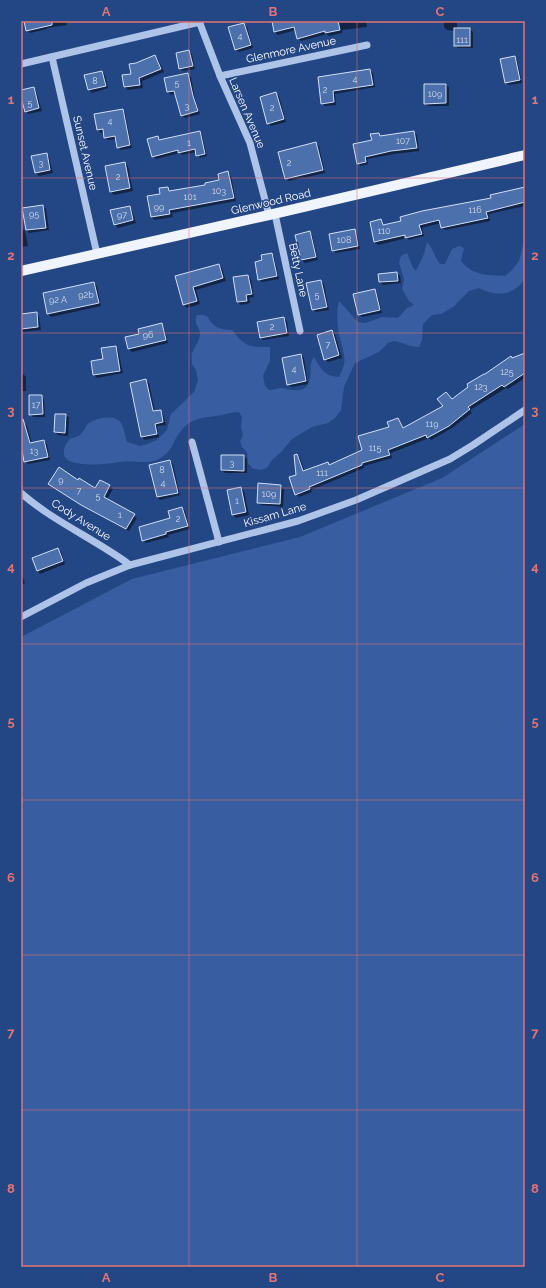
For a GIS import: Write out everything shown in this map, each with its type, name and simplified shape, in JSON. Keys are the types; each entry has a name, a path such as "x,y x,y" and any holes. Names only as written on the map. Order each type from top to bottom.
{"main road":[{"name":"Glenwood Road","path":"21,271 525,155"}],"street":[{"path":"21,64 199,22"},
{"name":"Larsen Avenue","path":"199,22 220,76 250,143 272,214"},
{"name":"Glenmore Avenue","path":"220,76 367,44"},
{"name":"Sunset Avenue","path":"52,57 97,254"},
{"name":"Betty Lane","path":"272,214 300,331"},
{"name":"Kissam Lane","path":"21,617 86,583 130,565 298,522 356,500 450,460 525,410"},
{"path":"192,442 219,542"},
{"name":"Cody Avenue","path":"21,494 130,565"}],"shaded area":[{"path":"525,237 525,279 519,286 512,291 502,294 488,292 479,288 469,291 453,307 441,314 432,315 423,324 422,340 419,347 394,341 388,343 379,352 355,363 344,387 341,410 335,418 328,423 312,427 292,439 272,460 267,468 260,470 252,468 248,463 247,452 242,447 240,441 243,435 241,428 242,417 239,412 201,418 189,423 178,435 168,452 154,461 87,464 70,461 65,457 64,448 68,441 80,435 89,423 99,419 108,417 115,418 123,427 127,442 140,446 157,440 167,430 171,414 194,392 198,380 196,370 192,364 192,353 200,336 196,321 197,315 204,315 208,317 214,326 232,330 240,340 248,345 270,347 270,361 263,376 265,386 269,390 282,388 299,390 306,387 308,383 312,360 314,357 321,368 330,375 339,377 342,371 344,366 344,353 338,325 337,310 339,301 358,322 365,323 382,317 398,318 407,308 414,305 409,301 402,289 404,279 399,263 401,256 407,253 413,268 416,271 424,254 427,242 440,264 445,264 452,249 459,246 464,248 461,261 471,270 481,274 505,276 519,261"},
{"path":"525,424 525,1267 21,1267 21,637 132,579 300,537 442,478"}],"building":[{"path":"24,21 52,21 52,25 26,31"},
{"path":"272,21 338,21 340,30 325,33 325,31 297,39 294,27 274,32"},
{"path":"244,23 251,45 235,50 228,27"},
{"path":"454,28 470,28 470,46 454,46"},
{"path":"189,50 193,66 179,69 176,53"},
{"path":"155,55 161,69 139,78 140,85 124,87 122,75 131,74 129,64 136,63"},
{"path":"515,56 520,80 505,83 500,59"},
{"path":"370,69 373,85 333,91 334,102 321,104 318,77"},
{"path":"102,71 106,86 88,90 84,75"},
{"path":"188,73 198,111 181,116 174,91 167,92 164,78"},
{"path":"424,84 446,84 446,103 424,104"},
{"path":"34,87 39,108 25,112 21,98 21,90"},
{"path":"276,92 284,119 267,124 260,97"},
{"path":"123,109 130,145 117,148 115,136 104,138 103,129 97,130 94,114"},
{"path":"200,131 205,154 196,156 195,149 178,153 178,150 152,157 147,139 158,136 159,140"},
{"path":"414,131 417,148 391,151 365,157 366,162 357,164 353,144 372,140 370,134 379,133 380,136"},
{"path":"316,142 323,170 285,179 278,152"},
{"path":"47,153 50,170 35,173 31,156"},
{"path":"125,162 130,188 110,192 105,166"},
{"path":"228,171 234,198 169,210 170,214 151,217 147,196 160,194 159,188 168,187 169,191 205,185 205,183 219,180 218,174"},
{"path":"525,187 525,202 486,212 488,218 441,228 439,220 419,225 422,234 405,238 405,235 374,242 370,222 381,219 383,225 401,221 400,217 422,211 491,198 490,195"},
{"path":"43,205 46,228 26,230 22,208"},
{"path":"130,206 133,220 114,225 110,210"},
{"path":"355,229 358,246 332,251 329,234"},
{"path":"310,231 316,257 301,260 295,235"},
{"path":"272,253 277,276 258,280 255,262 262,260 261,255"},
{"path":"219,264 223,278 193,287 197,301 183,305 175,276"},
{"path":"397,272 398,281 379,282 378,274"},
{"path":"248,275 252,294 246,295 247,301 237,302 233,277"},
{"path":"321,280 327,307 312,310 306,283"},
{"path":"94,282 99,303 47,314 43,293"},
{"path":"375,289 380,310 358,315 353,294"},
{"path":"37,312 38,327 21,329 21,314"},
{"path":"284,317 287,333 260,338 257,322"},
{"path":"162,323 166,340 128,349 125,337 139,334 138,329"},
{"path":"332,330 339,355 324,360 317,335"},
{"path":"116,346 120,371 93,375 91,361 103,359 101,348"},
{"path":"525,353 525,373 504,387 502,385 468,407 470,409 449,426 427,438 426,435 388,450 390,455 362,463 362,465 309,487 310,489 295,495 289,477 296,475 294,455 297,454 303,471 328,462 329,465 362,450 358,436 389,427 387,422 398,418 403,428 443,406 437,399 446,392 452,399 468,387 467,384 485,374 511,356 512,358"},
{"path":"301,354 306,381 287,385 282,358"},
{"path":"146,379 153,411 161,410 163,422 155,424 157,434 141,437 130,383"},
{"path":"29,395 42,395 43,414 29,415"},
{"path":"55,414 66,414 65,433 54,432"},
{"path":"21,419 23,419 30,443 44,440 48,457 24,462 21,445"},
{"path":"221,455 244,455 244,471 221,470"},
{"path":"170,460 178,493 157,497 149,465"},
{"path":"59,467 78,480 79,478 95,488 100,480 110,485 104,497 135,514 126,529 81,505 48,484"},
{"path":"258,483 281,485 280,504 257,503"},
{"path":"241,487 246,512 232,515 227,490"},
{"path":"182,507 188,526 142,541 139,527 170,518 168,511"},
{"path":"58,548 63,561 37,571 32,558"}]}
